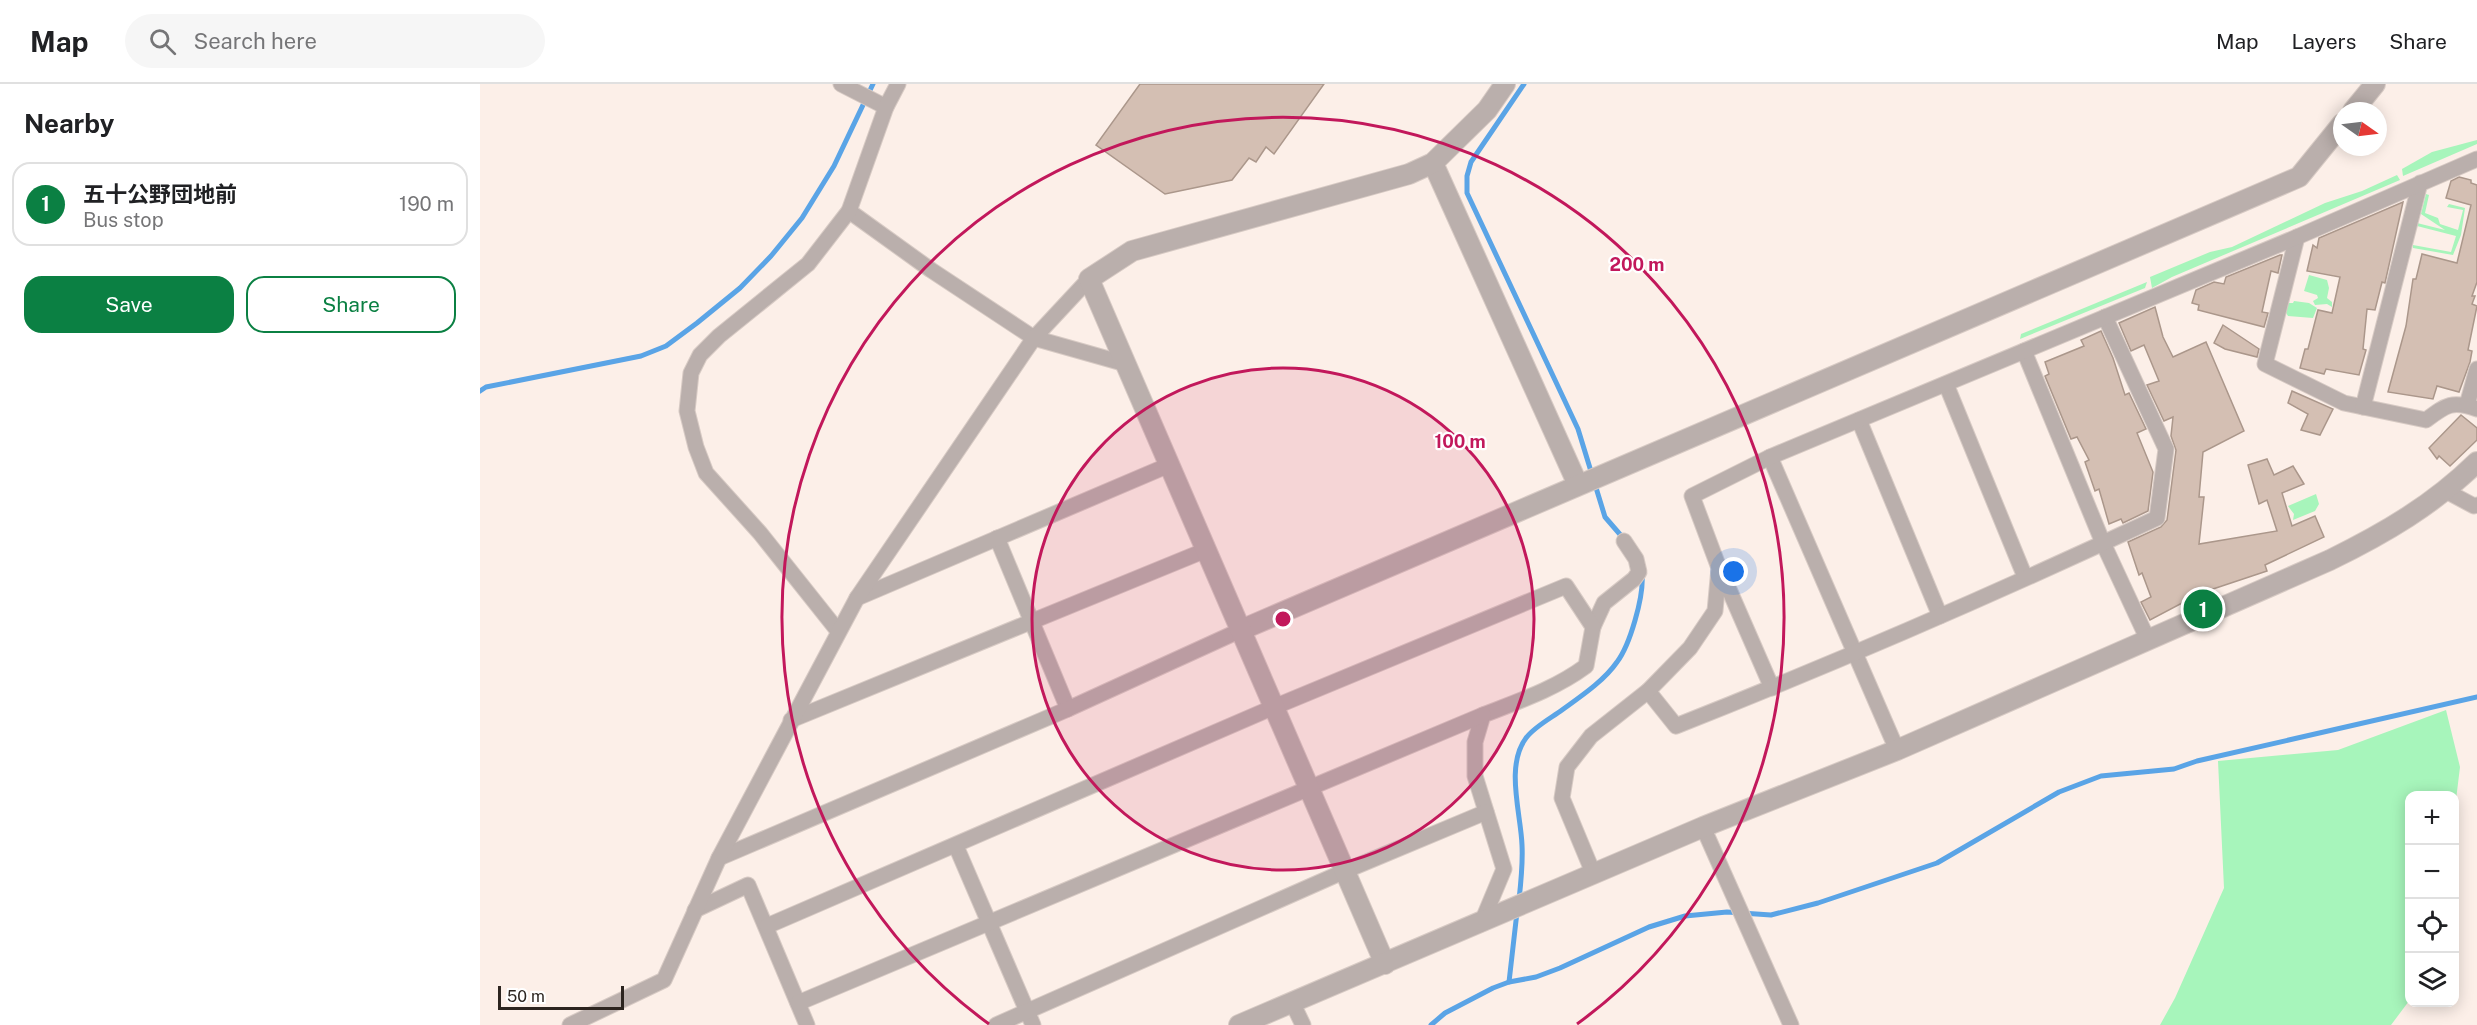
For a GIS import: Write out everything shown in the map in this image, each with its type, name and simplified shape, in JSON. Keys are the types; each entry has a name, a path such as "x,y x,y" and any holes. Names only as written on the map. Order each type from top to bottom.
{"street":[{"path":"841,84 886,107"},
{"path":"838,631 760,533 706,473 696,447 687,411 691,374 700,355 808,264 849,211 886,107 898,84"},
{"path":"570,1025 664,980 719,858 857,598 1034,338 1089,279 1131,251 1409,174 1433,163 1487,110 1506,84"},
{"path":"2360,102 2375,84"},
{"path":"719,858 1068,709 1241,630 2299,177 2333,135"},
{"path":"1772,688 1719,568 1692,496 1770,457 2297,237 2477,159"},
{"path":"1433,163 1578,485"},
{"path":"2363,407 2420,183"},
{"path":"849,211 931,270 1034,338 1126,364"},
{"path":"2297,237 2265,364 2344,403 2426,420 2446,405 2472,407 2477,369"},
{"path":"1089,279 1385,964"},
{"path":"1648,691 1676,726 1772,688 1940,616 2157,518 2166,449 2105,317"},
{"path":"2024,351 2103,543 2148,640"},
{"path":"1946,384 2025,577"},
{"path":"1859,420 1940,616"},
{"path":"1770,457 1897,750"},
{"path":"1239,1025 1481,924 1703,827 1897,750 2330,560 2387,532 2445,491 2477,462"},
{"path":"857,598 1169,465"},
{"path":"2445,491 2474,506 2477,505"},
{"path":"997,538 1068,709"},
{"path":"798,1003 1568,679 1586,666 1593,627 1604,603 1635,579 1638,572 1636,559 1624,541"},
{"path":"791,720 1206,549"},
{"path":"1594,875 1562,798 1567,768 1591,736 1648,691 1690,648 1715,610 1719,568"},
{"path":"767,926 1274,707 1566,586 1593,627"},
{"path":"1481,924 1504,869 1475,776 1475,742 1483,715"},
{"path":"996,1025 1030,1019 1345,871 1486,812"},
{"path":"1703,827 1791,1025"},
{"path":"956,846 1030,1019"},
{"path":"695,910 748,885 807,1025"},
{"path":"1292,1002 1303,1025"}],"green space":[{"path":"2477,140 2477,144 2403,176 2402,169 2432,152"},
{"path":"2397,175 2400,180 2172,277 2152,288 2150,277 2210,252 2232,247 2325,203 2362,191"},
{"path":"2426,194 2429,195 2425,213 2438,218 2440,224 2458,230 2463,210 2447,207 2449,204 2465,208 2461,235 2453,255 2413,248 2413,245 2451,252 2456,236 2417,226 2417,223 2445,230 2421,214"},
{"path":"2309,275 2327,280 2329,288 2327,298 2332,302 2332,307 2327,304 2315,305 2313,301 2318,298 2317,295 2304,291"},
{"path":"2147,282 2145,288 2020,339 2021,334"},
{"path":"2294,301 2309,303 2317,308 2313,318 2288,316 2285,311 2288,303"},
{"path":"2316,494 2319,504 2315,511 2293,520 2294,514 2288,506"},
{"path":"2446,710 2460,767 2457,791 2405,791 2405,1006 2391,1025 2160,1025 2175,998 2224,888 2218,761 2338,750"}],"building":[{"path":"1140,84 1324,84 1274,154 1266,147 1256,162 1249,158 1232,180 1165,194 1096,145"},
{"path":"2459,177 2471,180 2471,183 2477,185 2477,282 2472,304 2477,306 2468,350 2472,351 2470,362 2459,392 2437,386 2433,399 2388,392 2406,326 2413,279 2416,279 2422,254 2457,263 2471,205 2446,198 2451,181"},
{"path":"2403,202 2385,283 2382,282 2375,310 2367,309 2363,349 2366,350 2359,375 2326,369 2324,374 2300,368 2305,349 2308,349 2318,310 2332,313 2340,277 2307,271 2313,245 2317,248 2319,238"},
{"path":"2282,255 2278,273 2271,271 2262,312 2268,313 2264,327 2198,310 2199,305 2192,303 2196,290 2214,282 2224,284 2226,277"},
{"path":"2155,307 2163,337 2173,357 2206,342 2244,431 2203,452 2199,497 2204,497 2199,544 2277,531 2267,500 2259,504 2248,465 2267,459 2274,475 2293,466 2304,484 2282,493 2292,526 2315,516 2324,537 2265,565 2267,571 2201,593 2150,620 2141,602 2151,597 2142,573 2139,575 2128,542 2161,527 2167,520 2176,450 2171,436 2173,417 2164,421 2147,385 2159,381 2144,345 2131,351 2119,323"},
{"path":"2223,325 2259,349 2257,357 2225,349 2214,343"},
{"path":"2101,331 2125,395 2129,393 2146,429 2137,433 2153,472 2148,511 2123,523 2121,519 2109,524 2099,489 2095,491 2085,462 2089,460 2077,437 2071,439 2045,376 2049,374 2045,362 2084,346 2081,340"},
{"path":"2292,391 2333,409 2320,435 2301,430 2308,414 2288,403"},
{"path":"2461,415 2477,428 2477,440 2450,466 2439,456 2437,459 2429,448"}],"waterway":[{"path":"480,391 486,387 641,356 666,346 697,323 740,288 771,256 802,218 834,166 873,84"},
{"path":"1524,84 1471,162 1467,176 1467,193 1578,429 1605,517 1624,539"},
{"path":"1519,900 1522,852 1515,776 1520,749 1533,730 1591,688 1617,662 1627,644 1635,620 1641,595 1642,575"},
{"path":"1431,1025 1445,1013 1493,988 1560,968 1649,927 1685,916 1727,912 1771,915 1818,903 1937,863 2059,792 2101,776 2174,769 2197,761 2477,697"},
{"path":"1509,982 1517,912"}],"place":[{"name":"五十公野団地前","path":"2203,609"}]}
